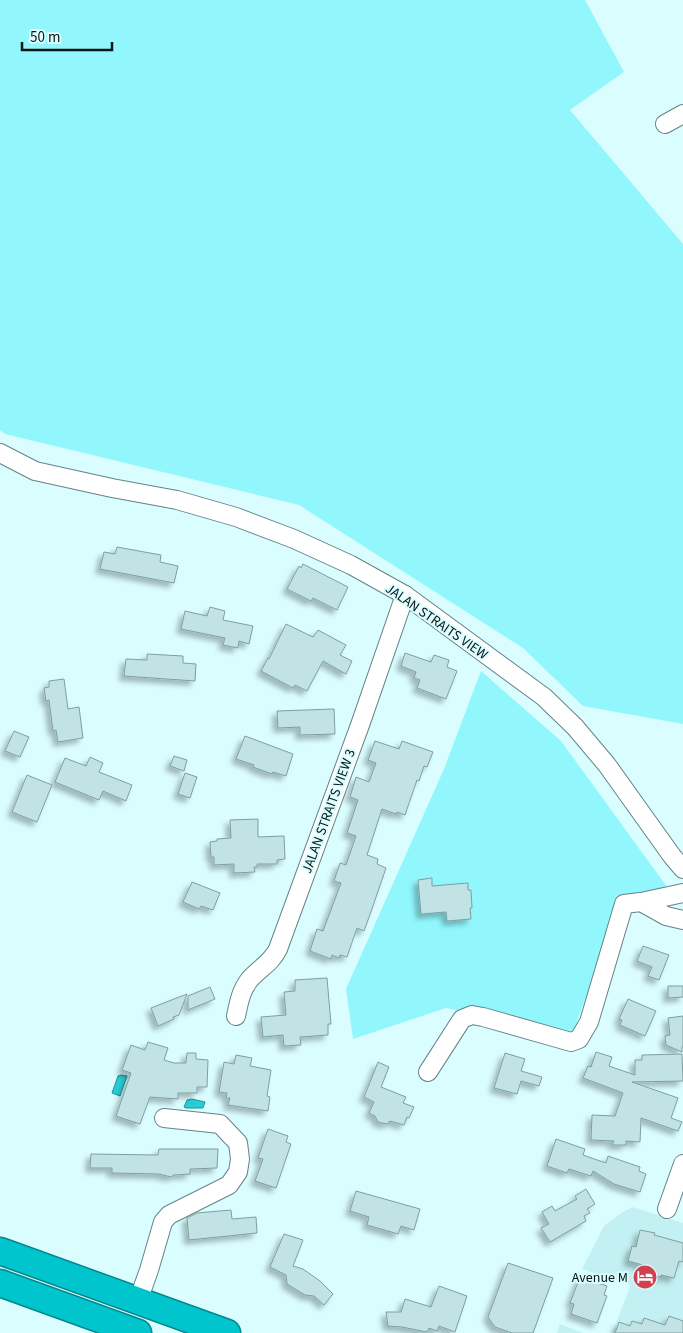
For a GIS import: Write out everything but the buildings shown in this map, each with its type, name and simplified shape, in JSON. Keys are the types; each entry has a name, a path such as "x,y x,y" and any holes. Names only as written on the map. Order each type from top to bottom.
{"highway":[{"path":"0,1252 227,1333"},
{"path":"0,1283 138,1333"}],"street":[{"path":"665,124 683,114"},
{"name":"JALAN STRAITS VIEW","path":"0,453 35,471 177,500 236,517 294,539 343,561 405,595 544,697 575,727 607,765 683,869"},
{"name":"JALAN STRAITS VIEW 3","path":"236,1016 242,990 250,979 274,957 278,949 360,725 405,595"},
{"path":"428,1072 462,1019 472,1015 571,1042 579,1039 589,1022 624,904 683,894"},
{"path":"642,902 666,916 683,920"},
{"path":"138,1301 163,1222 169,1215 230,1185 238,1172 240,1159 238,1143 220,1124 164,1118"},
{"path":"667,1209 683,1164"}],"shaded area":[{"path":"0,0 585,0 624,72 570,110 683,244 683,724 583,706 523,648 299,505 5,434 0,430"},
{"path":"481,671 561,741 670,891 623,896 572,1035 446,1008 353,1039 346,989 444,769"},
{"path":"118,1076 127,1076 120,1096 112,1093"},
{"path":"192,1099 205,1102 203,1108 184,1107 187,1100"},
{"name":"Avenue M","path":"633,1207 683,1223 683,1333 612,1333 631,1285 582,1269 604,1226"},
{"name":"Avenue M","path":"560,1324 583,1333 557,1333"}],"place":[{"name":"Avenue M","path":"645,1277"}]}
